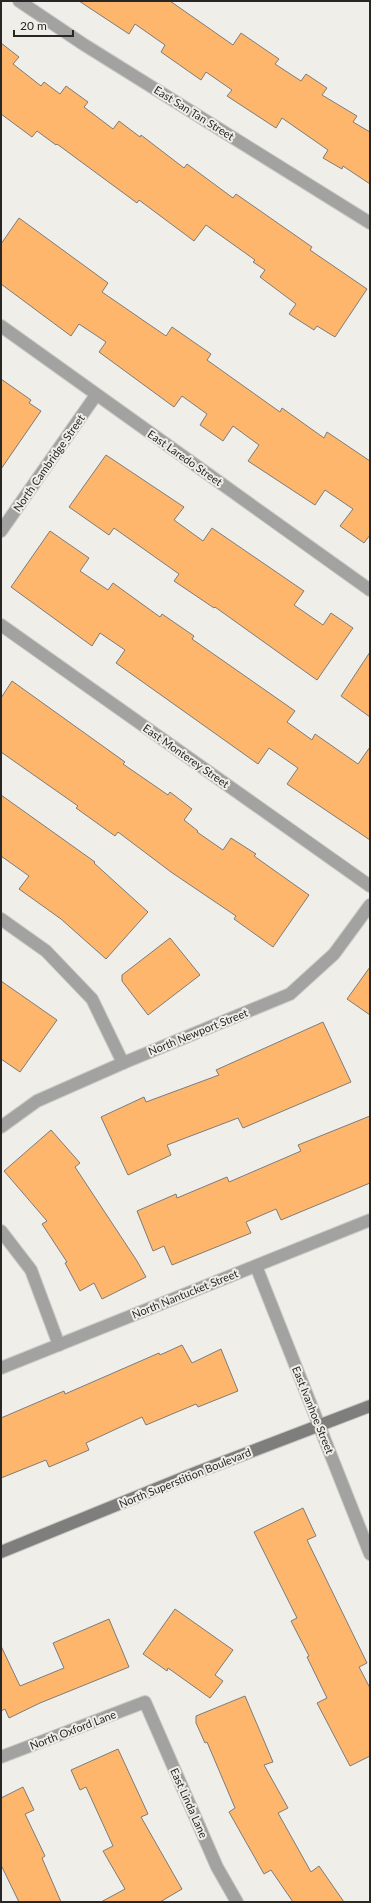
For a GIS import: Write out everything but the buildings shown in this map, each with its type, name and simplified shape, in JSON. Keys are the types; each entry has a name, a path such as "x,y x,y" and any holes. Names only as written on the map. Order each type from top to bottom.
{"street":[{"name":"East San Tan Street","path":"18,1 83,44 370,223"},
{"name":"East Laredo Street","path":"1,326 370,590"},
{"name":"North Cambridge Street","path":"1,531 96,395"},
{"name":"East Monterey Street","path":"1,625 370,886"},
{"name":"North Newport Street","path":"1,1127 36,1101 123,1063 290,994 334,954 370,905"},
{"path":"1,920 46,951 92,999 123,1063"},
{"name":"North Nantucket Street","path":"1,1368 370,1220"},
{"path":"1,1231 31,1270 59,1345"},
{"name":"East Ivanhoe Street","path":"256,1266 370,1554"},
{"name":"North Superstition Boulevard","path":"1,1552 195,1473 370,1406"},
{"name":"North Oxford Lane","path":"1,1757 145,1702"},
{"name":"East Linda Lane","path":"145,1702 217,1867 237,1902"}]}
